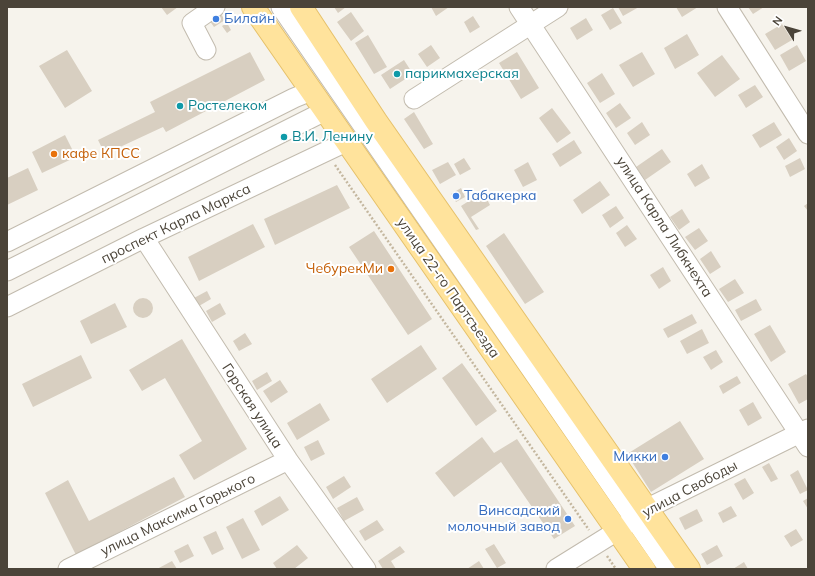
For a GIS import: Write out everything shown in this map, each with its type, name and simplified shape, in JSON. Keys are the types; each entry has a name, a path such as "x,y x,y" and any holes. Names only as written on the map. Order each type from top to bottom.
{"main road":[{"name":"улица 22-го Партсъезда","path":"253,7 346,142 633,520 689,569"},
{"name":"улица 22-го Партсъезда","path":"301,7 633,520 644,569"}],"street":[{"path":"206,50 192,22 215,7"},
{"path":"281,7 633,520 669,569"},
{"name":"улица Карла Либкнехта","path":"520,7 805,436"},
{"path":"414,99 558,7"},
{"path":"727,7 808,134"},
{"path":"7,242 294,98 311,91"},
{"path":"7,271 325,111"},
{"name":"проспект Карла Маркса","path":"7,308 144,238 346,142"},
{"name":"Горская улица","path":"144,238 288,460 366,569"},
{"name":"улица Свободы","path":"556,569 633,520 805,436"},
{"name":"улица Максима Горького","path":"68,569 288,460"}],"path":[{"path":"326,152 344,180 616,569"}],"building":[{"path":"161,7 178,7 167,15"},
{"path":"334,7 346,7 338,13"},
{"path":"431,7 449,7 436,16"},
{"path":"618,7 639,7 623,16"},
{"path":"676,7 698,7 682,17"},
{"path":"748,7 764,7 753,14"},
{"path":"613,8 622,23 610,30 601,15"},
{"name":"Билайн","path":"218,10 225,20 214,27 207,17"},
{"path":"351,12 364,31 351,41 337,22"},
{"path":"473,16 480,27 470,33 464,22"},
{"path":"586,18 593,30 577,40 570,28"},
{"path":"227,23 231,30 227,33 222,26"},
{"path":"782,24 792,40 775,50 765,34"},
{"path":"687,34 699,55 675,69 664,48"},
{"path":"368,35 387,67 374,74 355,43"},
{"path":"431,45 440,58 427,67 418,54"},
{"path":"797,45 806,61 789,71 780,55"},
{"path":"67,50 92,91 65,108 39,66"},
{"path":"250,52 265,80 166,132 163,127 105,154 98,140 155,112 150,102"},
{"path":"517,52 539,88 521,99 499,63"},
{"path":"642,52 655,74 633,87 619,65"},
{"path":"722,55 740,79 715,97 697,73"},
{"name":"парикмахерская","path":"404,60 413,74 390,89 381,75"},
{"path":"602,73 615,94 600,103 587,83"},
{"path":"755,85 763,97 746,108 738,95"},
{"path":"620,103 631,118 616,128 606,113"},
{"path":"552,108 571,133 557,143 539,118"},
{"path":"414,112 433,144 424,149 404,119"},
{"path":"642,122 650,135 635,145 627,133"},
{"path":"774,122 782,135 760,148 752,135"},
{"name":"кафе КПСС","path":"65,135 76,157 42,173 32,152"},
{"path":"789,138 797,151 784,160 776,147"},
{"path":"574,140 582,153 560,167 552,154"},
{"path":"662,149 671,162 645,180 636,167"},
{"path":"464,158 471,169 460,175 454,164"},
{"path":"800,158 805,169 790,177 785,166"},
{"path":"448,162 456,175 440,184 432,170"},
{"path":"528,162 537,180 523,187 514,170"},
{"path":"702,164 710,178 695,187 687,174"},
{"path":"28,168 38,190 7,205 7,178"},
{"path":"600,181 610,195 582,214 573,200"},
{"path":"337,185 350,208 275,245 264,219"},
{"path":"461,188 465,197 456,202 451,194"},
{"path":"483,192 490,205 471,217 479,229 476,230 461,206"},
{"path":"808,203 808,211 804,206"},
{"path":"616,206 624,218 610,228 602,215"},
{"path":"682,209 690,222 679,230 670,217"},
{"path":"253,224 265,247 199,281 188,257"},
{"path":"627,225 637,239 625,247 616,233"},
{"path":"699,228 708,241 695,250 685,237"},
{"path":"374,231 432,319 408,335 349,247"},
{"path":"504,233 544,292 525,304 486,246"},
{"path":"711,251 721,267 710,274 700,259"},
{"path":"663,267 671,281 659,289 650,275"},
{"path":"735,279 744,293 728,302 719,289"},
{"path":"207,291 211,299 199,306 194,298"},
{"path":"143,298 150,301 153,308 150,315 143,318 136,315 133,308 136,301"},
{"path":"756,299 762,310 741,321 735,310"},
{"path":"115,303 127,327 91,344 80,321"},
{"path":"220,303 226,314 212,322 206,311"},
{"path":"692,314 697,323 668,338 663,329"},
{"path":"770,325 786,352 771,362 754,334"},
{"path":"702,329 709,343 687,354 680,341"},
{"path":"245,333 252,344 239,351 233,341"},
{"path":"182,339 247,449 194,480 179,455 202,441 165,378 142,391 129,370"},
{"path":"421,345 437,369 387,403 371,379"},
{"path":"716,350 723,362 711,370 703,357"},
{"path":"81,355 92,378 33,407 22,384"},
{"path":"462,363 497,411 476,426 442,378"},
{"path":"267,372 272,381 257,390 252,381"},
{"path":"806,374 808,377 808,399 799,404 788,384"},
{"path":"737,376 741,383 723,394 719,386"},
{"path":"280,380 288,392 271,403 263,391"},
{"path":"753,402 762,418 748,426 739,410"},
{"path":"320,403 330,420 297,440 287,423"},
{"name":"Микки","path":"680,421 704,459 651,492 627,454"},
{"path":"482,437 494,453 517,439 575,526 554,539 501,462 454,497 435,473"},
{"path":"318,440 325,454 311,461 304,447"},
{"path":"769,463 778,479 771,482 762,467"},
{"path":"798,470 808,490 800,494 790,475"},
{"path":"344,476 351,487 333,499 326,487"},
{"path":"174,477 185,497 76,555 45,493 68,480 89,521"},
{"path":"745,478 754,493 743,500 734,484"},
{"path":"280,496 289,510 262,526 254,511"},
{"path":"357,497 364,510 344,521 337,508"},
{"path":"808,498 808,509 803,501"},
{"path":"731,506 737,516 723,523 718,513"},
{"path":"697,509 703,521 685,530 679,518"},
{"path":"243,518 260,550 242,559 226,527"},
{"path":"377,520 384,530 365,541 359,531"},
{"path":"796,529 803,540 791,547 784,536"},
{"path":"216,531 224,549 212,555 203,537"},
{"path":"188,544 194,556 180,563 174,551"},
{"path":"494,544 506,563 497,568 485,549"},
{"path":"297,545 308,558 294,569 277,569 273,563"},
{"path":"717,545 723,556 707,565 701,554"},
{"path":"400,546 405,552 391,561 396,569 383,569 378,561"},
{"path":"172,561 177,569 157,569"},
{"path":"479,561 484,569 467,569"},
{"path":"744,562 748,569 733,569"}],"place":[{"name":"Билайн","path":"216,19"},
{"name":"парикмахерская","path":"397,74"},
{"name":"Ростелеком","path":"180,106"},
{"name":"В.И. Ленину","path":"284,137"},
{"name":"кафе КПСС","path":"54,154"},
{"name":"Табакерка","path":"456,196"},
{"name":"ЧебурекМи","path":"391,269"},
{"name":"Микки","path":"665,457"},
{"name":"Винсадский молочный завод","path":"568,519"}]}
